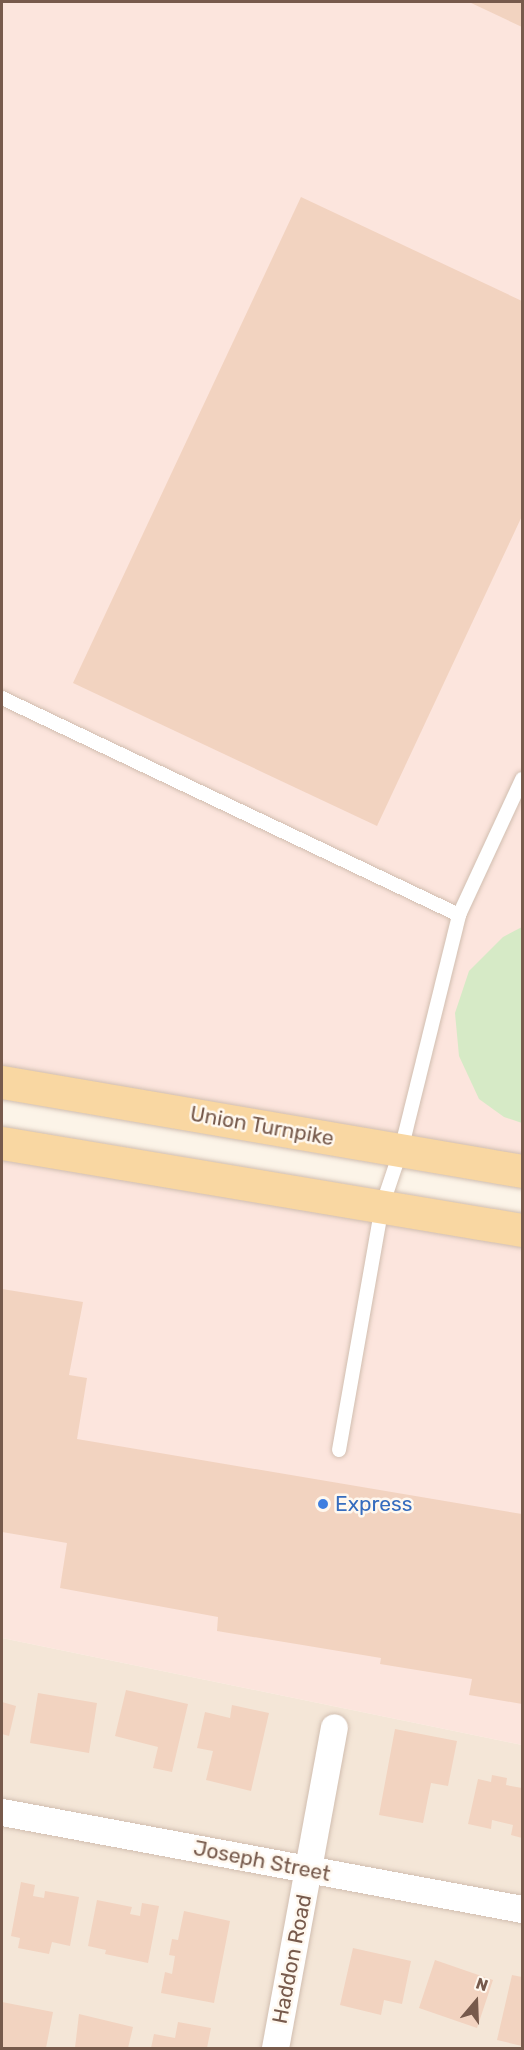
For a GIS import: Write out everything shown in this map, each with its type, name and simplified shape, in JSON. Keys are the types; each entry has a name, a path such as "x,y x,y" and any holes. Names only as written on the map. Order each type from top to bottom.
{"main road":[{"name":"Union Turnpike","path":"2,1082 522,1171"},
{"path":"2,1143 522,1230"}],"street":[{"name":"Haddon Road","path":"275,2049 334,1727"},
{"name":"Joseph Street","path":"2,1812 522,1909"}],"lane":[{"path":"2,698 459,915"},
{"path":"339,1450 382,1206 401,1150 459,915 522,779"}],"shaded area":[{"path":"2,2 522,2 522,1171 2,1082"},
{"path":"2,1143 522,1230 522,1745 2,1638"},
{"path":"2,1638 522,1745 522,2048 2,2048"}],"green space":[{"path":"522,927 522,1123 504,1117 479,1099 459,1056 455,1013 469,971 503,937"}],"building":[{"path":"469,2 522,2 522,27"},
{"path":"301,197 522,301 522,516 377,826 73,683"},
{"path":"2,1289 83,1302 69,1375 87,1378 77,1439 522,1514 522,1704 469,1695 472,1679 380,1664 381,1658 217,1631 218,1617 60,1588 67,1543 2,1532"},
{"path":"126,1690 188,1704 172,1772 153,1768 158,1747 115,1736"},
{"path":"38,1693 97,1703 89,1753 30,1743"},
{"path":"2,1702 16,1706 9,1736 2,1734"},
{"path":"232,1705 269,1713 251,1791 206,1780 213,1751 197,1748 205,1712 230,1718"},
{"path":"395,1729 457,1741 448,1786 431,1783 423,1823 379,1815"},
{"path":"492,1775 507,1778 506,1785 522,1788 522,1838 511,1835 513,1825 492,1820 491,1829 468,1824 478,1779 491,1782"},
{"path":"21,1882 35,1885 33,1896 44,1898 45,1891 79,1897 70,1946 52,1942 49,1954 18,1948 20,1938 11,1936"},
{"path":"97,1900 132,1907 130,1914 140,1916 142,1903 159,1906 148,1963 105,1954 106,1950 88,1946"},
{"path":"184,1911 230,1921 214,2003 161,1993 165,1972 172,1974 175,1956 169,1955 172,1939 178,1940"},
{"path":"353,1948 411,1961 402,2004 384,2000 381,2015 340,2005"},
{"path":"435,1960 493,1980 477,2028 419,2008"},
{"path":"512,1975 522,1977 522,2046 497,2040"},
{"path":"2,2002 53,2012 46,2048 2,2048"},
{"path":"79,2014 133,2027 128,2048 75,2048"},
{"path":"178,2022 211,2028 207,2048 151,2048 154,2034 175,2038"}],"place":[{"name":"Express","path":"323,1504"}]}
